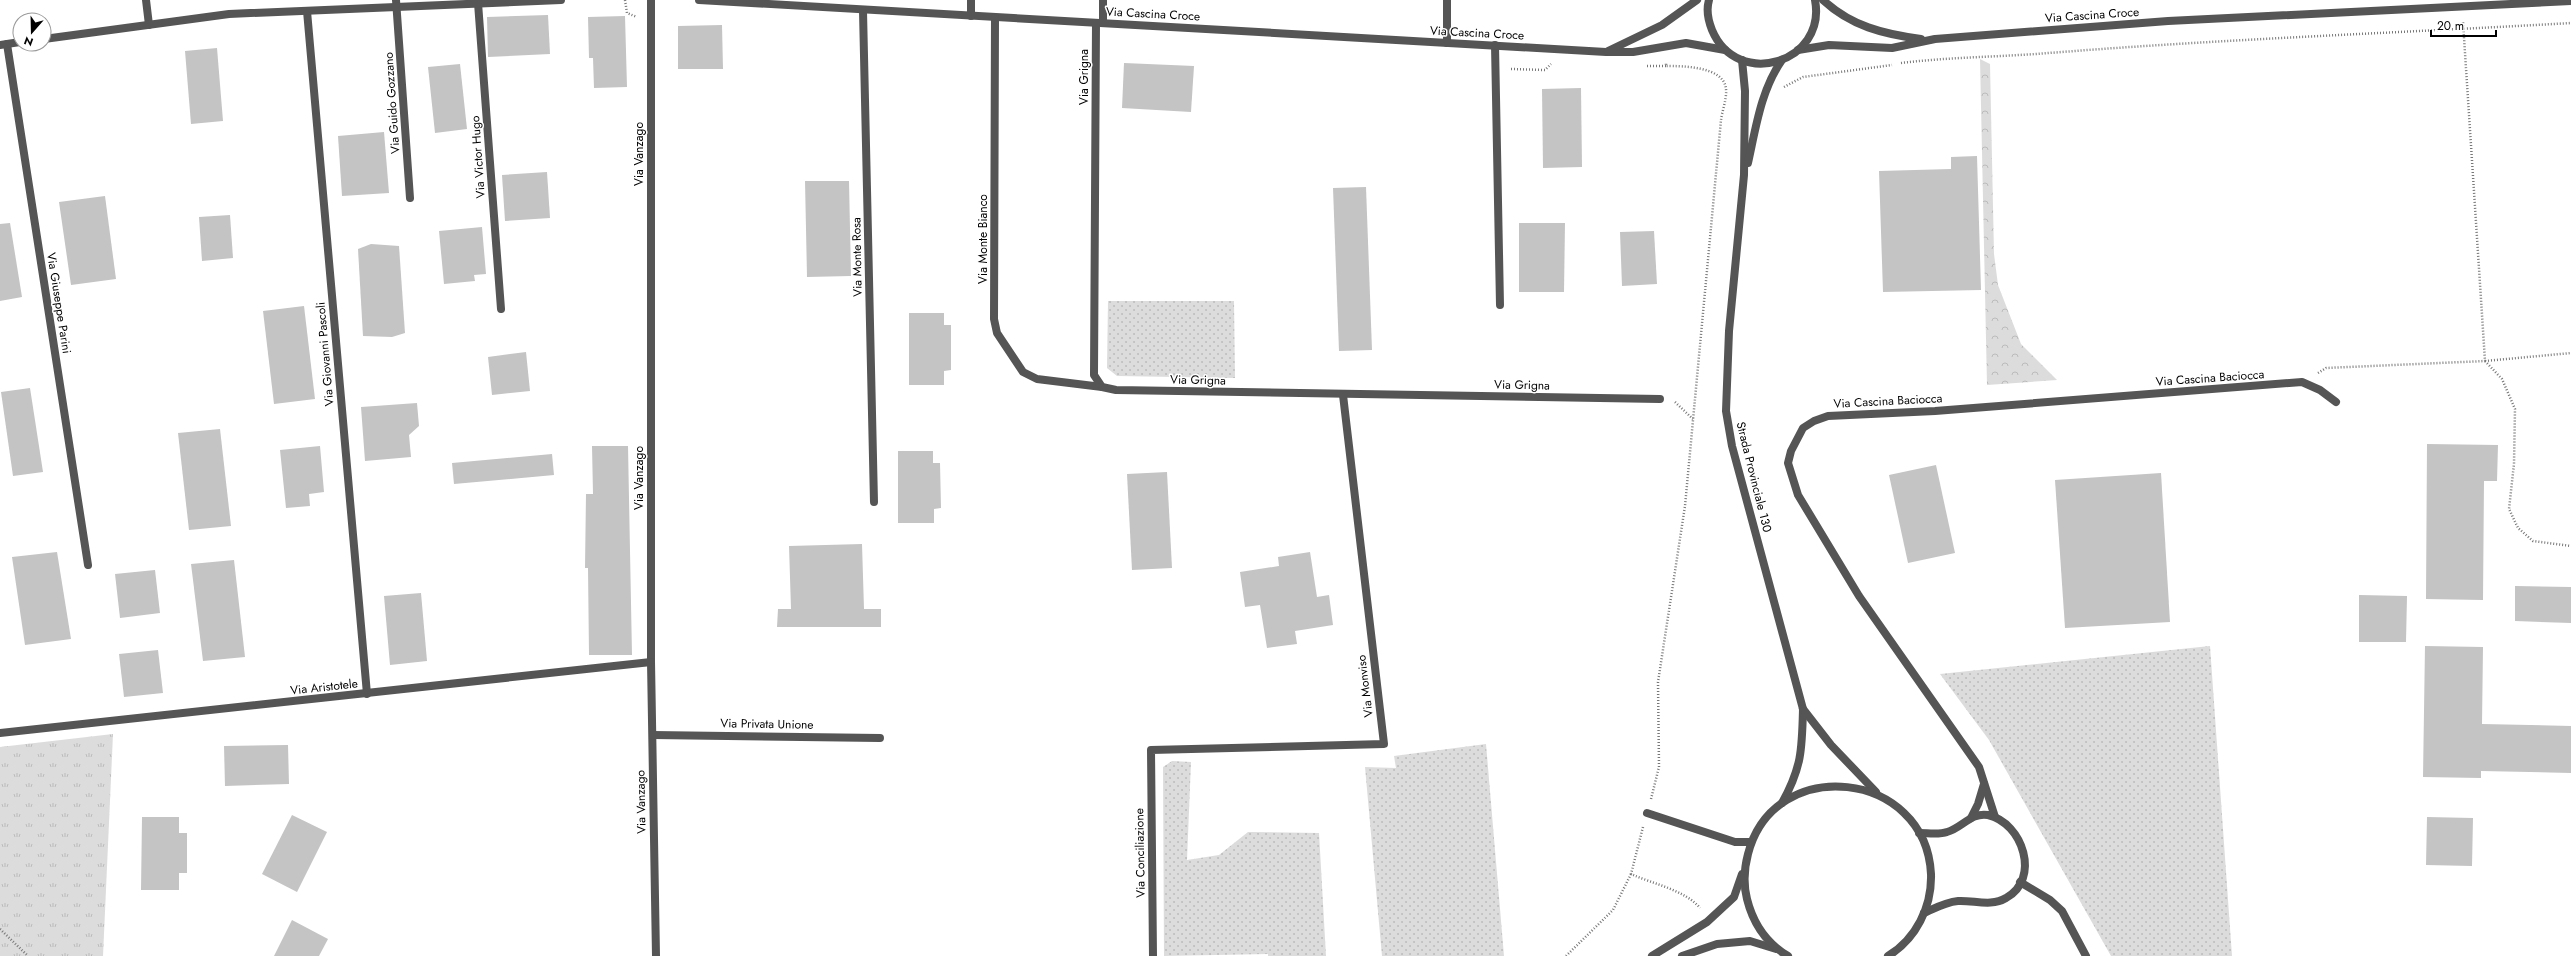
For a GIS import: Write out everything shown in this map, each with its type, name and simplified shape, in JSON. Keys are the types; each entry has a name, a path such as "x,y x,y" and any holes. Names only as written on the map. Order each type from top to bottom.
{"street":[{"path":"146,0 149,25"},
{"path":"52,38 229,14 306,11 397,3 478,3 561,0"},
{"name":"Via Vanzago","path":"651,0 651,662 656,956"},
{"name":"Via Cascina Croce","path":"699,0 863,11 1606,52 1633,52 1667,45 1686,43 1725,50"},
{"path":"971,0 971,16"},
{"name":"Via Grigna","path":"1104,0 1100,23 1094,375 1102,387 1116,390 1343,395 1660,399"},
{"path":"1447,0 1447,43"},
{"name":"Via Cascina Croce","path":"1606,52 1662,26 1697,0"},
{"name":"Strada Provinciale 130","path":"1709,0 1709,22 1715,37 1725,50 1742,60 1755,64 1782,60 1798,50 1808,38 1815,23 1815,0"},
{"name":"Via Cascina Croce","path":"1823,0 1838,14 1868,29 1928,40"},
{"name":"Via Cascina Croce","path":"1798,50 1829,45 1892,48 1928,40 2168,21 2571,1"},
{"name":"Via Guido Gozzano","path":"397,3 410,198"},
{"name":"Via Victor Hugo","path":"478,3 501,309"},
{"name":"Via Giovanni Pascoli","path":"306,11 367,694"},
{"name":"Via Monte Rosa","path":"863,11 874,502"},
{"name":"Via Monte Bianco","path":"995,18 994,319 997,333 1023,372 1037,379 1102,387"},
{"name":"Via Giuseppe Parini","path":"3,45 88,565"},
{"path":"1495,46 1500,305"},
{"name":"Strada Provinciale 130","path":"1742,60 1745,91 1744,175 1728,331 1726,410 1732,446 1803,709 1802,754 1795,780 1782,803"},
{"name":"Strada Provinciale 130","path":"1744,175 1764,94 1772,75 1782,60"},
{"name":"Via Cascina Baciocca","path":"1995,818 1979,767 1964,743 1859,596 1798,495 1788,463 1794,445 1804,428 1814,421 1828,416 1935,411 2302,382 2320,390 2336,402"},
{"name":"Via Monviso","path":"1151,750 1384,744 1343,395"},
{"name":"Via Aristotele","path":"0,733 651,662"},
{"name":"Strada Provinciale 130","path":"1803,709 1845,761 1878,794"},
{"name":"Via Privata Unione","path":"653,735 880,738"},
{"name":"Via Conciliazione","path":"1151,750 1153,956"},
{"path":"1971,818 1978,804 1984,782"},
{"path":"1652,956 1707,922 1734,897 1745,867 1751,842 1764,821 1782,803 1804,791 1829,785 1854,786 1878,794 1899,809 1920,833 1930,866 1931,884 1924,913 1910,937 1895,954 1888,956"},
{"path":"1647,813 1735,842 1751,842"},
{"path":"1920,833 1947,832 1971,818 1980,815 1995,818 2017,834 2021,844 2024,862 2020,882 2006,898 1992,903 1958,901 1942,905 1924,913"},
{"path":"1745,867 1745,890 1751,913 1762,933 1777,950"},
{"path":"2020,882 2050,900 2062,911 2086,956"},
{"path":"1682,956 1718,944 1750,941 1777,950 1788,956"}],"path":[{"path":"2463,7 2463,29 2485,361 2502,379 2515,409 2514,464 2509,509 2518,528 2532,541 2571,546"},
{"path":"1764,94 1778,91 1803,77 1935,59 1998,57 2168,44 2571,23"},
{"path":"1566,956 1613,910 1631,874 1659,767 1658,682 1685,506 1721,120 1726,89 1723,81 1716,75 1702,69 1666,66 1667,45"},
{"path":"1726,89 1745,91"},
{"path":"2302,382 2326,368 2485,361 2571,353"},
{"path":"1660,399 1672,400 1694,419"},
{"path":"1631,874 1660,886 1680,892 1694,900 1707,922"},
{"path":"0,929 28,956"}],"green space":[{"path":"1980,59 1990,64 1994,254 1998,285 2021,344 2057,380 1987,385"},
{"path":"1108,301 1234,301 1235,378 1117,376 1107,368"},
{"path":"2210,646 2232,956 2111,956 1989,740 1940,674"},
{"path":"113,734 103,956 0,956 0,747"},
{"path":"1486,744 1504,956 1382,956 1365,767 1396,768 1394,756"},
{"path":"1172,761 1191,762 1187,860 1219,855 1248,832 1319,833 1326,956 1268,956 1268,954 1164,956 1163,767"}],"building":[{"path":"548,15 550,54 488,57 487,17"},
{"path":"625,16 627,87 594,88 593,58 589,58 588,17"},
{"path":"722,25 723,69 678,69 678,26"},
{"path":"217,48 223,121 191,124 185,51"},
{"path":"1124,63 1194,66 1191,112 1122,108"},
{"path":"460,64 467,129 435,133 428,67"},
{"path":"1581,88 1582,167 1543,168 1542,89"},
{"path":"384,132 389,193 342,196 338,136"},
{"path":"1977,156 1981,290 1883,292 1879,171 1951,169 1951,157"},
{"path":"547,172 550,218 505,221 502,175"},
{"path":"805,181 849,181 851,276 807,277"},
{"path":"1366,187 1372,350 1339,351 1333,188"},
{"path":"105,196 116,279 71,285 59,202"},
{"path":"230,215 233,258 202,261 199,217"},
{"path":"10,223 22,297 0,301 0,224"},
{"path":"1519,223 1565,223 1564,292 1519,292"},
{"path":"482,227 486,274 474,275 475,281 444,284 439,231"},
{"path":"1654,231 1657,284 1622,286 1620,232"},
{"path":"371,244 399,246 405,333 392,337 363,336 358,249"},
{"path":"304,306 315,399 274,404 263,311"},
{"path":"909,313 944,313 944,325 951,325 951,370 944,371 944,385 909,385"},
{"path":"526,352 530,391 492,395 488,357"},
{"path":"30,388 43,472 13,476 1,392"},
{"path":"417,403 419,426 409,435 411,457 365,461 361,407"},
{"path":"220,429 231,526 189,530 178,433"},
{"path":"2427,444 2498,445 2497,481 2484,481 2483,600 2426,599"},
{"path":"320,446 324,492 309,494 310,506 286,508 280,450"},
{"path":"592,446 628,446 632,655 589,655 588,568 585,568 586,494 593,494"},
{"path":"898,451 933,451 933,463 940,463 941,508 934,509 934,523 898,523"},
{"path":"552,454 554,475 454,484 452,463"},
{"path":"1936,465 1955,553 1908,563 1889,475"},
{"path":"1167,472 1172,568 1132,570 1127,474"},
{"path":"2161,473 2170,622 2065,628 2055,480"},
{"path":"862,544 864,609 881,609 881,627 777,627 778,609 791,609 789,546"},
{"path":"57,552 71,639 25,645 12,557"},
{"path":"1310,552 1317,597 1329,595 1333,625 1295,631 1297,644 1267,648 1260,605 1245,607 1240,572 1279,566 1278,557"},
{"path":"234,560 245,657 203,661 191,564"},
{"path":"155,570 160,613 120,618 115,574"},
{"path":"2515,586 2571,587 2571,623 2515,621"},
{"path":"421,593 427,661 390,665 384,596"},
{"path":"2359,595 2407,596 2406,642 2359,642"},
{"path":"2425,646 2483,647 2482,724 2571,726 2571,773 2481,771 2481,778 2423,777"},
{"path":"158,650 163,693 124,697 119,654"},
{"path":"288,745 289,784 225,786 224,746"},
{"path":"292,815 327,832 297,892 262,874"},
{"path":"142,817 179,817 179,833 187,833 187,873 179,873 179,890 141,890"},
{"path":"2427,817 2473,818 2472,866 2426,865"},
{"path":"292,920 328,939 319,956 274,956"}]}
